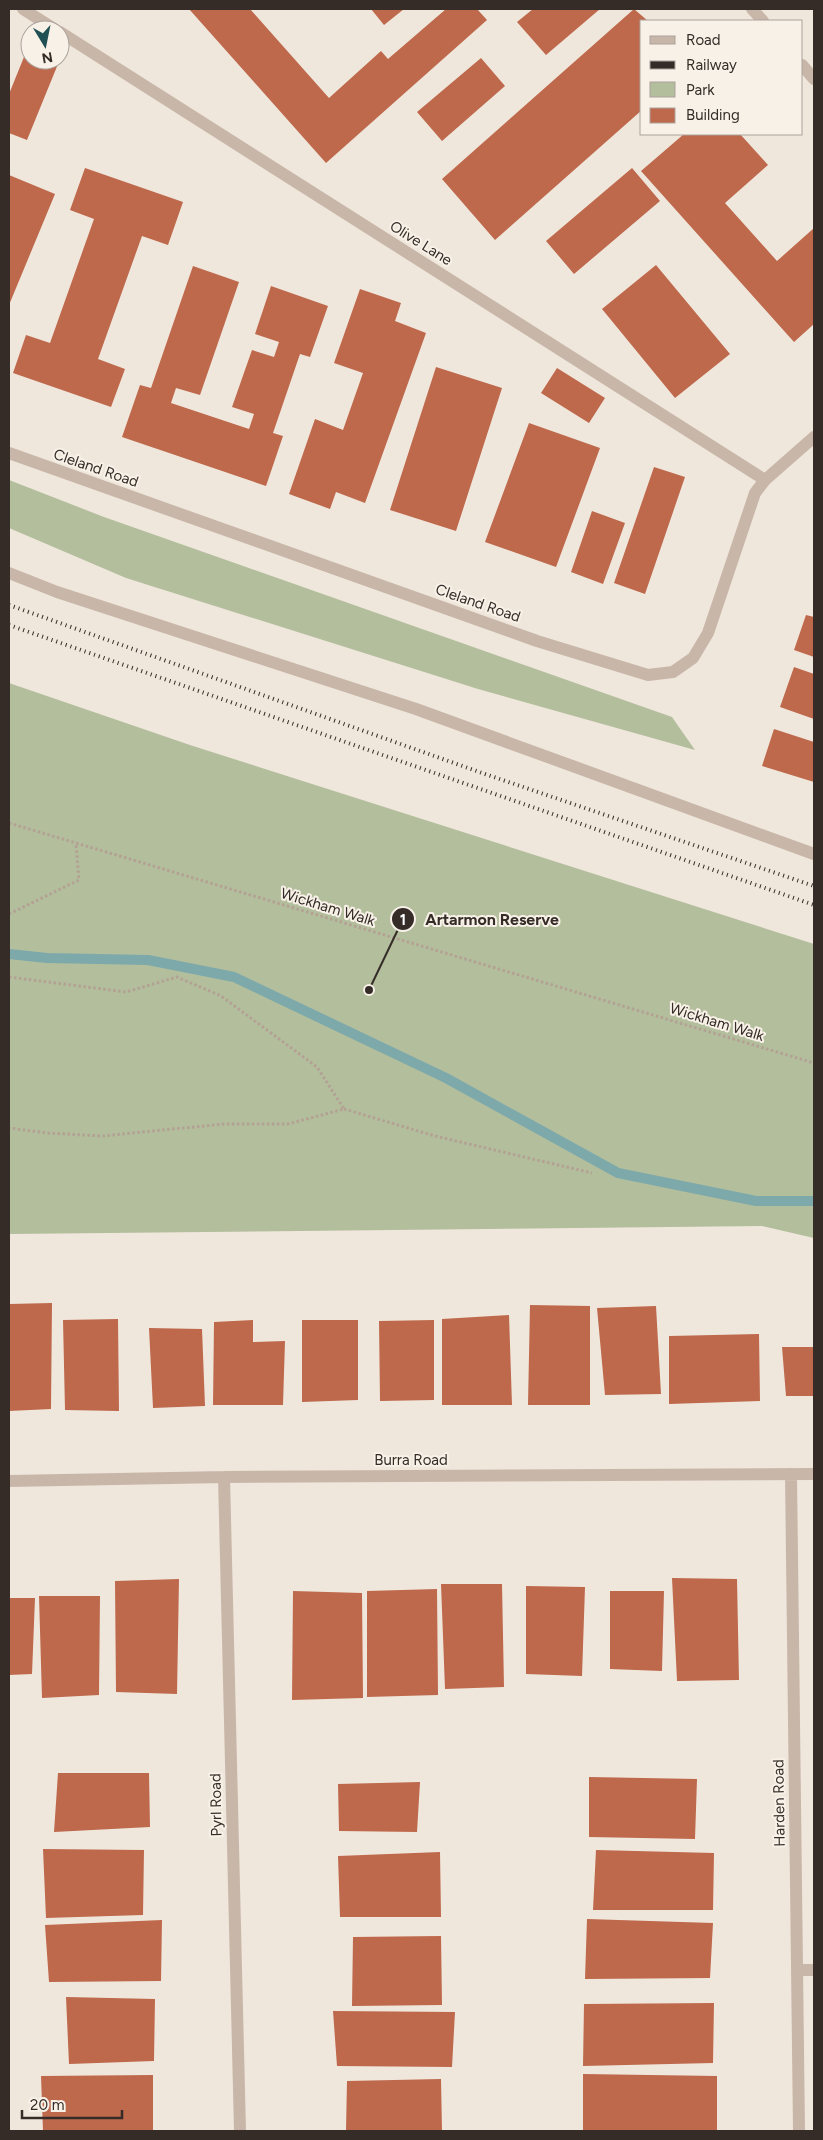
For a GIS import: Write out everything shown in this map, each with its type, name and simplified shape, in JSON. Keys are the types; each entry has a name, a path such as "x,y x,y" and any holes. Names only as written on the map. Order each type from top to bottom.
{"street":[{"path":"23,9 40,20"},
{"path":"752,9 762,20"},
{"name":"Olive Lane","path":"70,38 765,480"},
{"path":"803,66 814,80"},
{"name":"Cleland Road","path":"9,453 537,641 648,675 673,672 693,658 708,633 755,494 765,480 814,437"},
{"path":"9,573 57,592 416,709 814,854"},
{"name":"Harden Road","path":"791,1474 799,2131"},
{"name":"Burra Road","path":"9,1481 224,1477 814,1474"},
{"name":"Pyrl Road","path":"224,1477 240,2131"},
{"path":"798,1970 814,1970"}],"path":[{"name":"Wickham Walk","path":"9,824 814,1063"},
{"path":"9,914 79,880 76,844"},
{"path":"9,977 126,992 177,976 221,996 317,1067 344,1109"},
{"path":"9,1128 47,1133 102,1136 224,1124 288,1124 344,1109 434,1136 592,1173"}],"green space":[{"path":"9,480 104,517 672,717 695,750 478,689 126,578 9,528"},
{"path":"9,683 190,745 814,944 814,1238 762,1226 9,1234"}],"building":[{"path":"189,9 250,9 329,98 381,51 388,59 446,9 477,9 487,20 326,163"},
{"path":"371,9 404,9 384,25"},
{"path":"533,9 600,9 546,55 517,22"},
{"path":"634,9 647,20 640,20 640,112 495,240 442,179"},
{"path":"481,58 505,86 442,141 417,112"},
{"path":"20,67 20,70 56,70 27,140 9,133 9,94"},
{"path":"683,135 741,135 768,165 725,203 777,261 814,228 814,324 794,342 641,171"},
{"path":"85,168 183,202 168,245 142,236 98,359 125,369 111,407 13,373 26,335 50,343 94,219 70,210"},
{"path":"632,168 660,201 574,274 546,241"},
{"path":"9,175 55,194 9,305"},
{"path":"656,265 730,354 675,398 602,309"},
{"path":"193,266 239,282 200,395 176,388 171,403 249,429 254,414 232,407 252,350 274,357 279,342 255,334 271,286 328,306 310,357 300,354 273,433 283,436 266,486 122,437 140,385 151,388"},
{"path":"360,289 401,303 395,321 426,333 365,503 336,492 330,509 289,494 315,419 343,430 363,373 334,363"},
{"path":"436,367 502,388 456,531 390,510"},
{"path":"557,368 605,398 589,423 541,393"},
{"path":"529,423 600,448 556,567 485,542"},
{"path":"654,467 685,477 645,594 614,583"},
{"path":"592,511 625,523 603,584 571,572"},
{"path":"806,615 814,617 814,657 794,650"},
{"path":"794,667 814,674 814,719 780,707"},
{"path":"774,729 814,742 814,782 762,766"},
{"path":"52,1303 51,1409 9,1411 9,1304"},
{"path":"530,1305 590,1306 590,1405 528,1405"},
{"path":"656,1306 661,1394 605,1395 597,1308"},
{"path":"509,1315 512,1405 442,1405 442,1319"},
{"path":"118,1319 119,1411 65,1410 63,1320"},
{"path":"253,1320 253,1342 285,1341 283,1405 213,1405 214,1322"},
{"path":"302,1320 358,1320 358,1400 302,1402"},
{"path":"434,1320 434,1400 380,1401 379,1321"},
{"path":"149,1328 202,1329 205,1406 153,1408"},
{"path":"759,1334 760,1401 669,1404 669,1336"},
{"path":"782,1347 814,1347 814,1396 786,1396"},
{"path":"672,1578 737,1579 739,1680 677,1681"},
{"path":"179,1579 177,1694 116,1692 115,1581"},
{"path":"441,1584 502,1584 504,1687 445,1689"},
{"path":"526,1586 585,1587 582,1676 526,1674"},
{"path":"437,1589 438,1695 367,1697 367,1591"},
{"path":"293,1591 362,1593 363,1698 292,1700"},
{"path":"610,1591 664,1591 662,1671 610,1669"},
{"path":"39,1596 100,1596 99,1695 42,1698"},
{"path":"9,1598 35,1598 32,1674 9,1675"},
{"path":"58,1773 149,1773 150,1827 54,1832"},
{"path":"589,1777 697,1779 695,1839 589,1837"},
{"path":"420,1782 417,1832 339,1831 338,1784"},
{"path":"43,1849 144,1850 143,1915 46,1918"},
{"path":"596,1850 714,1853 713,1910 593,1910"},
{"path":"440,1852 441,1917 340,1917 338,1856"},
{"path":"587,1919 713,1923 710,1978 585,1979"},
{"path":"162,1920 161,1981 49,1982 45,1925"},
{"path":"441,1936 442,2005 352,2006 353,1937"},
{"path":"66,1997 155,1999 154,2061 69,2064"},
{"path":"714,2003 713,2063 583,2066 584,2004"},
{"path":"333,2011 455,2012 452,2067 337,2066"},
{"path":"583,2074 717,2076 717,2131 583,2131"},
{"path":"153,2075 153,2131 43,2131 41,2076"},
{"path":"441,2079 442,2131 346,2131 347,2081"}],"waterway":[{"path":"9,954 47,958 148,960 234,977 446,1078 618,1173 756,1201 814,1201"}],"railway":[{"path":"9,605 485,774 814,886"},
{"path":"9,625 814,905"}],"place":[{"name":"Artarmon Reserve","path":"369,990"}]}
